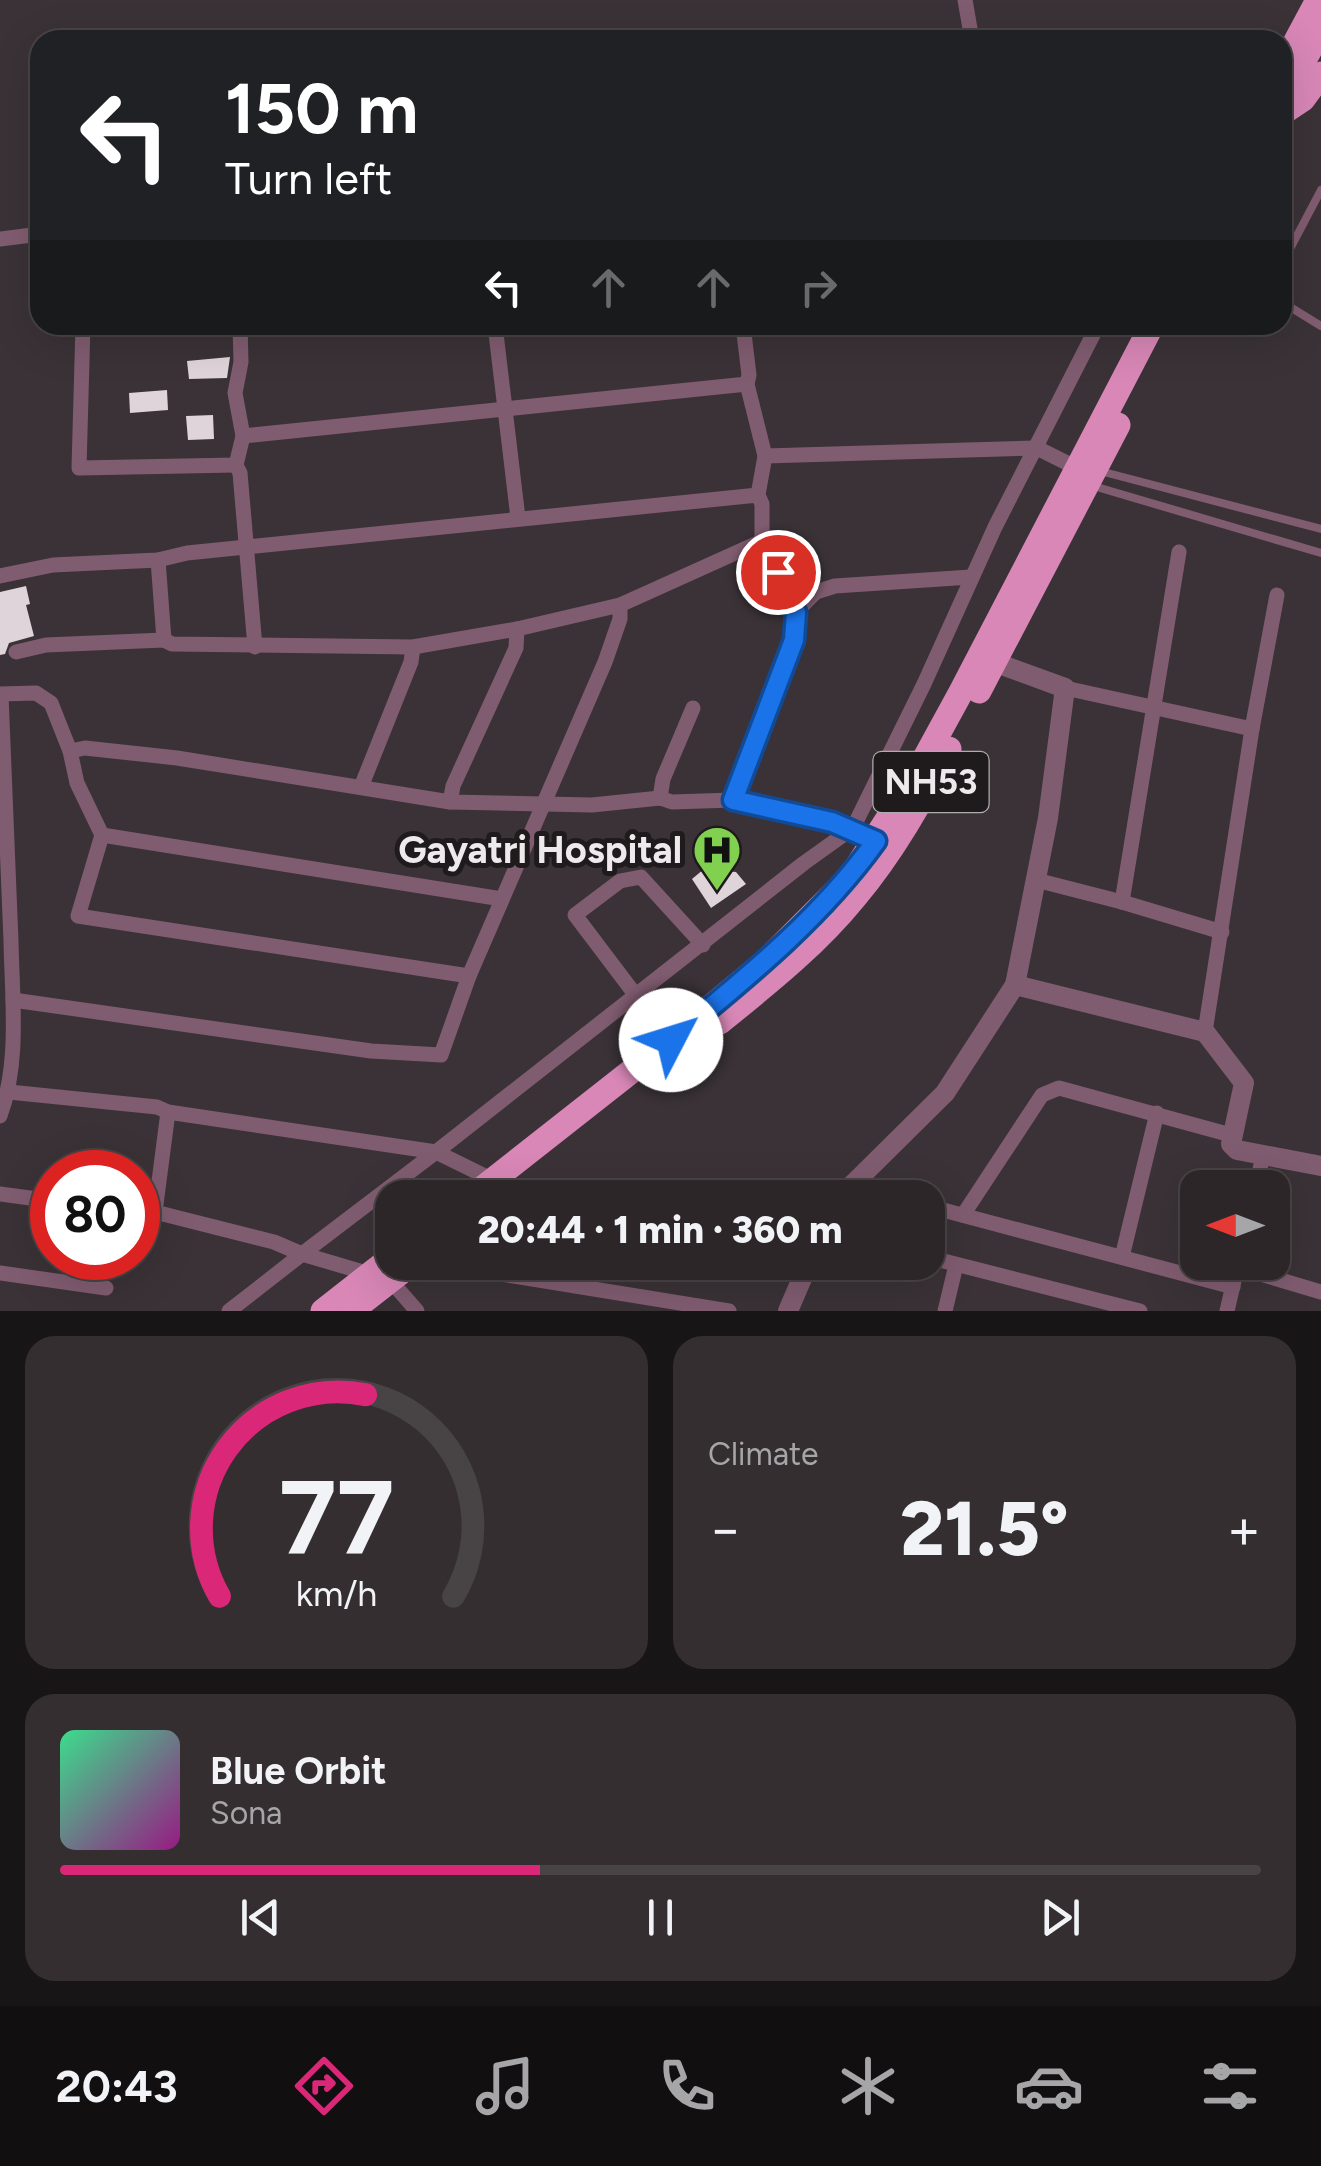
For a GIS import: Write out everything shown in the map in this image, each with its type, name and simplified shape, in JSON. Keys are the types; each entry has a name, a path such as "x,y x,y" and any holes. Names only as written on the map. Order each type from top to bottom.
{"highway":[{"path":"1292,48 1318,0"},
{"path":"1292,83 1321,29"},
{"path":"1292,106 1303,99 1321,74"},
{"name":"NH53","path":"506,1180 783,971 837,918 901,834 994,662 1147,335"},
{"name":"NH53","path":"505,1180 766,960 851,876 864,835 952,709 1081,471 1162,335"},
{"path":"324,1311 375,1276"},
{"path":"351,1311 376,1280"}],"street":[{"path":"965,0 970,30"},
{"path":"0,238 30,235"},
{"path":"82,335 79,468 236,465"},
{"path":"240,335 241,362 235,393 244,436 236,465 249,549 255,647"},
{"path":"496,335 518,518"},
{"path":"745,335 747,384 765,456 758,495 762,504 762,542 796,612"},
{"path":"229,1311 804,863 864,835 972,577 1093,335"},
{"path":"244,436 747,384"},
{"path":"765,456 1037,448 1081,471"},
{"path":"0,576 54,565 158,560 758,495"},
{"path":"16,652 46,645 164,640 172,644 255,647 413,647 620,605 762,542"},
{"path":"1122,902 1179,552"},
{"path":"158,560 164,640"},
{"path":"733,800 794,640 796,612 816,592 835,586 972,577"},
{"path":"1205,1032 1277,595"},
{"path":"12,1000 371,1051 441,1055 469,976 605,662 620,618 620,605"},
{"path":"450,802 453,786 516,648 517,628"},
{"path":"361,787 411,662 413,647"},
{"path":"994,662 1065,688 1252,729"},
{"path":"859,1180 945,1094 1015,985 1036,880 1065,688"},
{"path":"0,1116 9,1092 12,1000 0,694 36,693 51,703 70,751 77,783 102,835 78,916 469,976"},
{"path":"660,798 692,708"},
{"path":"70,751 85,748 176,758 450,802 592,806 660,798 672,802 733,800 864,835"},
{"path":"102,835 502,899"},
{"path":"636,997 575,915 620,882 641,877 704,944"},
{"path":"1036,880 1222,932"},
{"path":"1015,985 1205,1032 1244,1083 1231,1144 1238,1150 1321,1166"},
{"path":"963,1215 1042,1095 1050,1089 1059,1088 1231,1134"},
{"path":"9,1092 157,1108 436,1152 480,1180"},
{"path":"160,1174 168,1112"},
{"path":"1122,1258 1157,1113"},
{"path":"1260,1170 1263,1155"},
{"path":"0,1194 30,1198"},
{"path":"945,1210 1232,1287"},
{"path":"160,1213 274,1242 302,1254 375,1268"},
{"path":"945,1262 1094,1305 1140,1311"},
{"path":"945,1311 956,1265"},
{"path":"0,1272 106,1288"},
{"path":"391,1280 410,1309"},
{"path":"538,1280 729,1311"},
{"path":"788,1311 801,1280"},
{"path":"1227,1311 1234,1280"},
{"path":"1284,1280 1321,1292"}],"lane":[{"path":"1292,245 1321,190"},
{"path":"1292,308 1321,326"},
{"path":"1081,471 1321,529"},
{"path":"1081,471 1321,553"}],"building":[{"path":"230,357 227,378 189,379 187,361"},
{"path":"167,390 168,410 130,413 129,393"},
{"path":"213,415 214,439 188,440 186,416"},
{"path":"26,586 30,604 26,605 34,636 9,643 5,654 0,655 0,592"},
{"path":"704,869 736,872 746,884 711,908 692,879"}],"place":[{"name":"Gayatri Hospital","path":"717,892"}],"route":[{"path":"671,1040 820,909 876,841 853,828 733,800 794,640 796,612 778,572"}]}
